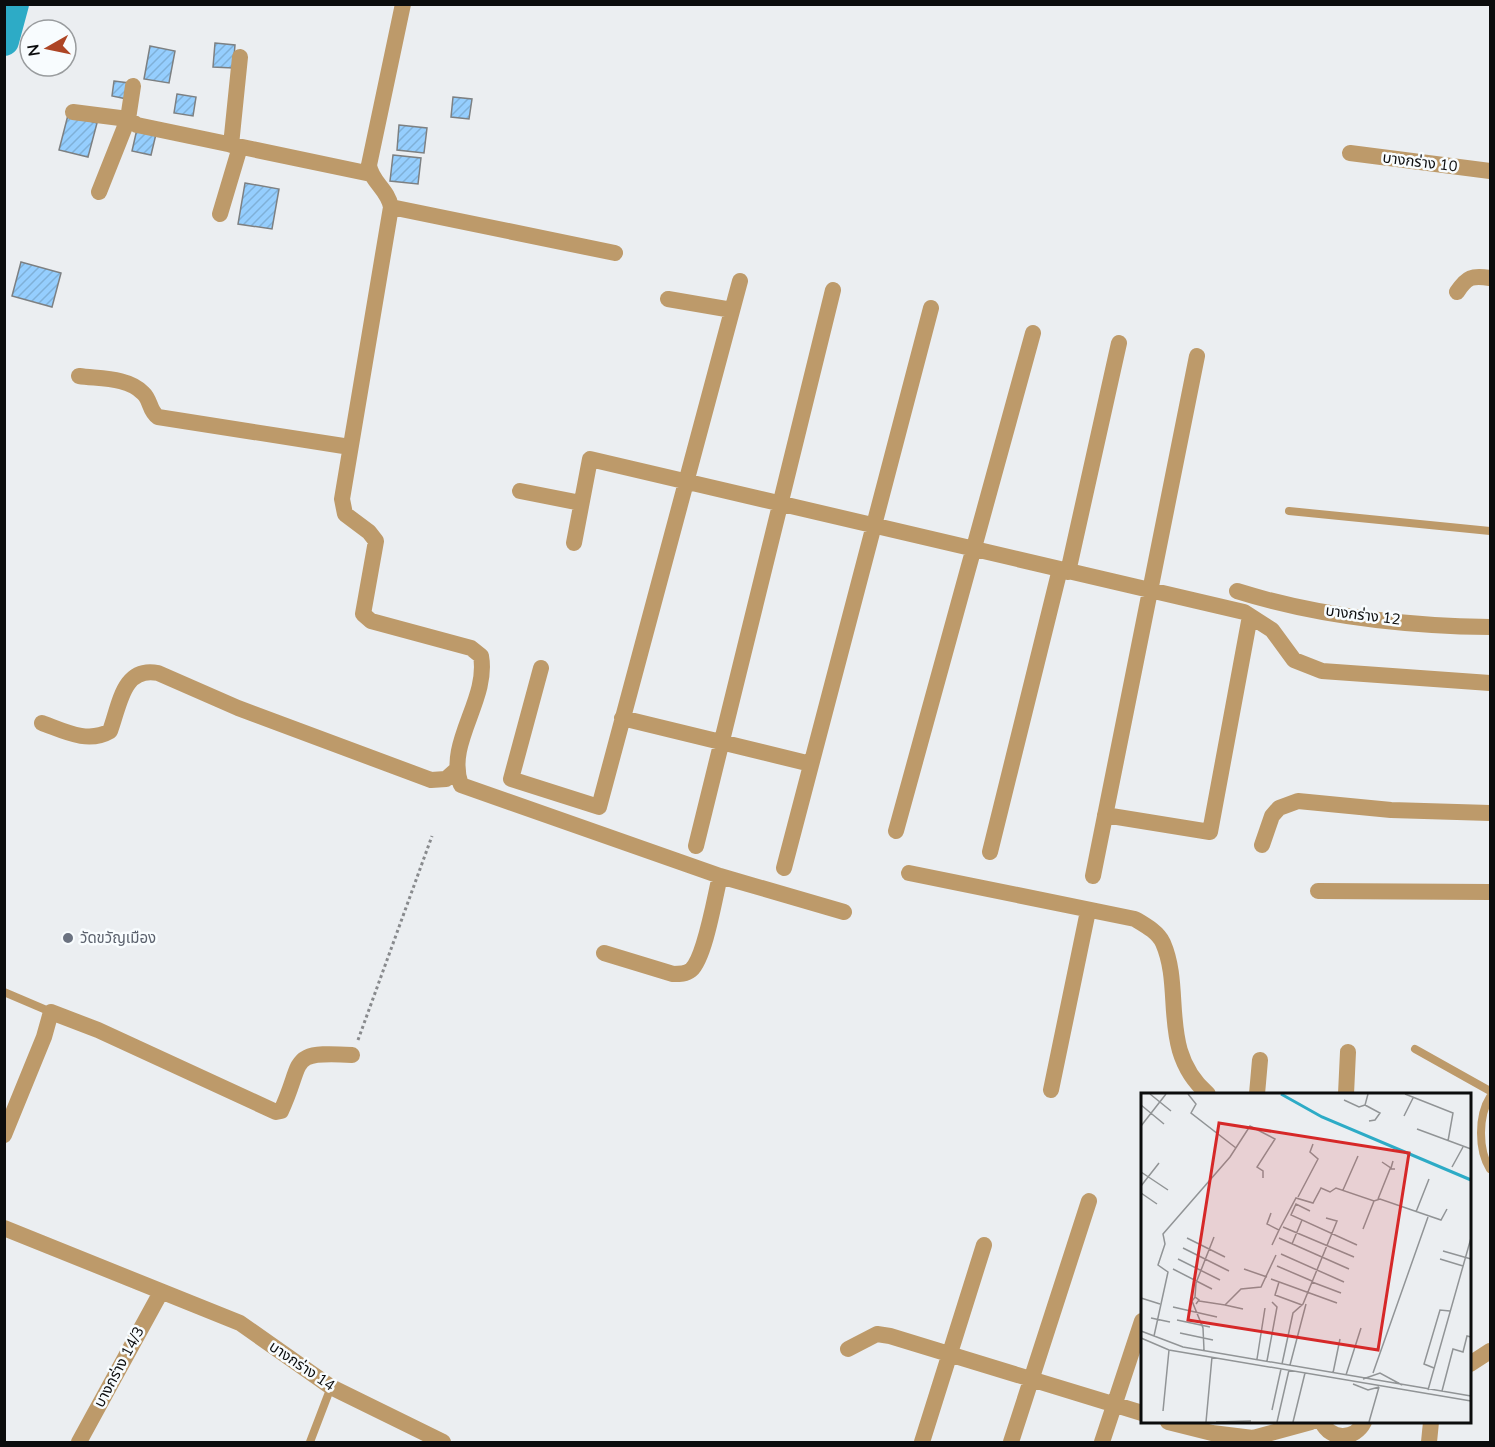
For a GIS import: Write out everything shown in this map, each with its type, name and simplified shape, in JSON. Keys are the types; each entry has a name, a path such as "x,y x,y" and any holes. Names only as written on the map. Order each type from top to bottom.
{"street":[{"path":"42,723 83,737 105,734 110,731 128,681 146,671 158,673 238,708 431,780 446,779 455,771 479,689 483,667 482,656 471,648 371,621 363,614 376,541 369,532 345,514 342,499 391,207 389,195 371,174 369,165 403,4"},
{"path":"220,214 235,146 240,57"},
{"path":"99,192 128,119 133,86"},
{"path":"73,112 128,119 136,124 371,174"},
{"name":"บางกร่าง 10","path":"1350,153 1491,171"},
{"path":"391,207 615,253"},
{"path":"1457,292 1471,276 1491,278"},
{"path":"541,668 512,779 599,807 740,281"},
{"path":"696,846 833,290"},
{"path":"668,299 732,310"},
{"path":"784,868 930,308"},
{"path":"896,831 1033,333"},
{"path":"990,852 1064,571 1119,343"},
{"path":"1093,876 1197,356"},
{"path":"79,376 126,383 143,393 150,408 158,417 350,447"},
{"path":"574,543 590,459 1244,612 1272,630 1294,660 1322,671 1491,683"},
{"path":"520,490 581,503"},
{"name":"บางกร่าง 12","path":"1237,591 1330,612 1455,627 1491,627"},
{"path":"1105,815 1210,832 1250,616"},
{"path":"622,718 811,764"},
{"path":"455,771 461,785 720,876 844,912"},
{"path":"1262,844 1272,816 1279,808 1298,801 1391,810 1491,813"},
{"path":"909,873 1135,919 1150,928 1162,942 1169,972 1173,1023 1177,1042 1191,1074 1206,1093"},
{"path":"604,953 673,974 684,974 693,969 701,952 720,876"},
{"path":"1318,891 1491,892"},
{"path":"1051,1090 1088,911"},
{"path":"4,1135 44,1037 51,1012 98,1030 276,1112 281,1111 299,1062 309,1055 321,1053 352,1055"},
{"path":"1346,1093 1348,1052"},
{"path":"1257,1093 1260,1060"},
{"path":"1011,1443 1089,1201"},
{"name":"บางกร่าง 14","path":"4,1228 240,1323 331,1387 443,1443"},
{"path":"922,1443 984,1245"},
{"name":"บางกร่าง 14/3","path":"78,1443 161,1292"},
{"path":"1102,1443 1141,1327"},
{"path":"848,1349 877,1334 1032,1378 1141,1412"},
{"path":"1471,1363 1491,1351"},
{"path":"1171,1423 1197,1431 1253,1440 1308,1423"},
{"path":"1323,1423 1332,1434 1342,1439 1358,1431 1363,1423"},
{"path":"1429,1443 1431,1423"}],"lane":[{"path":"1289,511 1491,531"},
{"path":"4,992 51,1012"},
{"path":"1415,1049 1491,1092"},
{"path":"1491,1097 1482,1120 1482,1143 1485,1161 1491,1169"},
{"path":"310,1443 331,1387"}],"path":[{"path":"352,1055 432,836"}],"building":[{"path":"215,43 235,45 233,68 213,67"},
{"path":"150,46 175,51 169,83 144,79"},
{"path":"114,81 129,83 127,99 112,96"},
{"path":"177,94 196,97 193,116 174,113"},
{"path":"453,97 472,99 469,119 451,117"},
{"path":"68,115 97,123 88,157 59,150"},
{"path":"399,125 427,128 424,153 397,150"},
{"path":"137,129 156,134 151,155 132,151"},
{"path":"393,155 421,158 418,184 390,181"},
{"path":"245,183 279,189 272,229 238,224"},
{"path":"21,262 61,273 52,307 12,296"}],"waterway":[{"path":"4,41 14,4"}],"place":[{"name":"วัดขวัญเมือง","path":"68,938"}]}
